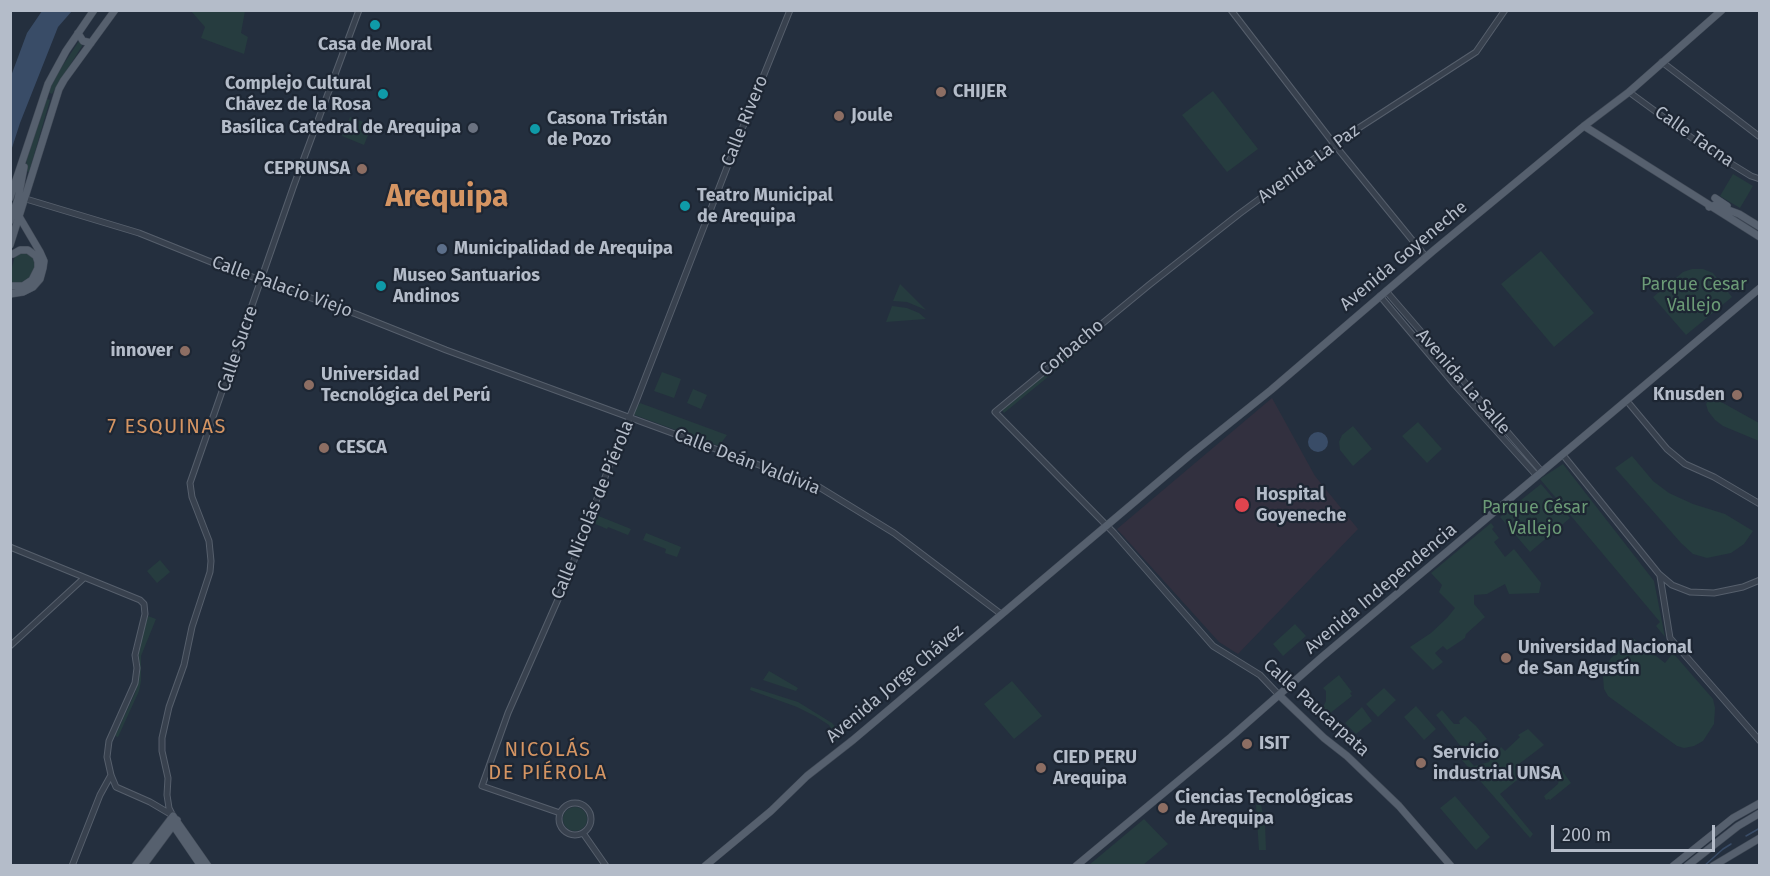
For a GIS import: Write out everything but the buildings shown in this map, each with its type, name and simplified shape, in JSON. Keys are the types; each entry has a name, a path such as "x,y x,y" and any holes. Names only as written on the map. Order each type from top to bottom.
{"main road":[{"path":"10,198 48,84 94,10"},
{"name":"Avenida Goyeneche","path":"1106,526 1271,390 1426,257 1584,126 1629,92 1722,10"},
{"path":"10,245 59,89 113,11"},
{"path":"78,33 82,41 91,43"},
{"path":"1584,126 1709,207 1760,237"},
{"path":"10,262 18,236 13,213 25,163 23,156"},
{"path":"1715,198 1760,227"},
{"path":"1709,207 1715,205 1739,214"},
{"path":"10,294 23,292 33,287 40,279 44,261 34,242 16,221"},
{"path":"10,286 23,286 32,280 38,268 33,252 23,249 13,254"},
{"name":"Avenida Independencia","path":"1076,866 1760,288"},
{"name":"Avenida Jorge Chávez","path":"705,866 771,811 807,776 853,740 1106,526"},
{"name":"Calle Paucarpata","path":"1279,695 1399,806 1451,866"},
{"path":"1674,866 1733,818 1760,803"},
{"path":"1687,866 1738,826 1760,815"},
{"path":"135,866 173,820"},
{"path":"143,866 173,820"},
{"path":"173,820 201,866"},
{"path":"173,820 208,866"},
{"path":"1713,866 1760,838"}],"street":[{"name":"Calle Sucre","path":"173,820 169,802 168,778 161,748 163,733 169,707 184,664 192,627 210,572 210,544 192,497 190,483 359,10"},
{"name":"Calle Rivero","path":"701,232 790,10"},
{"path":"1231,10 1334,144 1426,257"},
{"name":"Avenida La Paz","path":"1149,285 1239,214 1334,144 1476,52 1504,10"},
{"path":"1662,62 1760,137"},
{"name":"Calle Tacna","path":"1629,92 1707,149 1751,176 1760,179"},
{"name":"Calle Palacio Viejo","path":"26,199 139,233 535,382"},
{"name":"Calle Nicolás de Piérola","path":"560,813 482,786 508,713 567,579 701,232"},
{"name":"Corbacho","path":"996,410 1149,285"},
{"name":"Avenida La Salle","path":"1383,293 1539,474"},
{"name":"Calle Deán Valdivia","path":"535,382 819,487 894,533 1001,614"},
{"path":"1627,401 1667,449 1685,464 1714,477 1760,504"},
{"name":"Calle Paucarpata","path":"996,410 1114,533 1213,646 1260,675 1279,695"},
{"path":"1563,455 1659,574 1672,585 1703,593 1729,590 1760,580"},
{"path":"10,547 140,600 144,604 145,614 135,655 137,668 135,683 107,748 111,775 116,787 158,806 173,820"},
{"path":"1659,574 1670,638 1760,741"},
{"path":"10,646 84,578"},
{"path":"72,866 97,803 111,775"},
{"path":"158,806 169,802"},
{"path":"570,803 580,804 589,810 590,825 584,833 574,835 565,832 560,824 560,813 570,803"},
{"path":"584,833 606,866"}],"shaded area":[{"name":"Hospital Goyeneche","path":"1272,398 1315,476 1358,529 1238,654 1219,642 1117,529"}],"green space":[{"path":"191,11 245,11 241,33 248,37 244,54 201,38 205,27"},
{"path":"79,41 82,42 82,46 52,94 48,92 59,71"},
{"path":"1213,91 1258,149 1227,172 1182,115"},
{"path":"45,98 50,100 29,172 26,171 27,151"},
{"path":"350,117 372,125 364,145 342,136"},
{"path":"1733,174 1753,186 1740,208 1720,196"},
{"path":"22,251 33,256 36,264 32,276 23,283 11,284 11,271 15,256"},
{"path":"1541,251 1594,313 1554,347 1501,284"},
{"name":"Parque Cesar Vallejo","path":"1703,269 1713,273 1732,297 1686,335 1653,297 1683,272"},
{"path":"900,284 926,310 907,302 893,301"},
{"path":"892,306 907,308 926,319 886,322"},
{"path":"1082,343 1088,344 1004,413 1002,410"},
{"path":"662,372 681,379 674,398 654,391"},
{"path":"693,389 707,395 701,409 687,403"},
{"path":"1714,398 1759,423 1759,441 1723,426 1715,420 1706,404 1709,399"},
{"path":"640,403 727,435 719,446 632,414"},
{"path":"1418,422 1442,449 1427,463 1402,436"},
{"path":"1353,426 1372,449 1353,466 1340,450 1339,442 1342,435"},
{"path":"1632,456 1653,481 1669,493 1693,504 1725,514 1753,531 1744,544 1731,553 1707,558 1693,554 1615,468"},
{"path":"1563,464 1654,581 1665,637 1656,626 1660,622 1540,479"},
{"name":"Parque César Vallejo","path":"1541,484 1570,518 1530,552 1500,517"},
{"path":"596,515 631,529 628,535 593,523"},
{"path":"1491,523 1494,527 1492,529 1499,538 1494,542 1505,557 1514,549 1541,583 1539,593 1509,594 1505,584 1487,594 1474,595 1474,604 1485,617 1466,634 1465,638 1447,650 1443,646 1435,653 1443,662 1433,670 1410,647 1431,633 1455,608 1439,592 1442,585 1431,573"},
{"path":"646,533 681,547 677,557 665,553 666,549 643,540"},
{"path":"160,560 170,572 157,583 147,571"},
{"path":"148,616 156,619 141,656 139,691 118,737 115,736 137,685 139,647"},
{"path":"1295,624 1306,636 1283,656 1273,644"},
{"path":"1633,638 1665,663 1673,653 1713,699 1714,724 1703,741 1684,748 1677,746 1608,696 1604,689 1605,667 1611,658"},
{"path":"769,671 798,688 796,691 763,680"},
{"path":"1339,675 1352,692 1350,693 1352,696 1329,714 1323,707 1326,701 1326,691 1323,688"},
{"path":"1012,681 1042,716 1014,739 984,704"},
{"path":"751,687 798,702 832,723 843,736 838,741 829,725 815,716 750,690"},
{"path":"1384,688 1396,700 1378,717 1366,704"},
{"path":"1416,706 1436,729 1424,740 1404,717"},
{"path":"1362,707 1372,721 1356,734 1345,723"},
{"path":"1442,710 1454,724 1460,724 1459,721 1465,716 1487,739 1462,748 1436,715"},
{"path":"1528,729 1544,745 1515,767 1522,776 1500,794 1533,834 1530,838 1461,759 1466,757 1474,766 1489,762 1493,754 1491,747 1494,745 1499,750 1501,747 1505,751 1520,737 1518,735"},
{"path":"1561,769 1571,783 1550,800 1546,800 1544,796 1558,784"},
{"path":"1455,796 1490,837 1476,850 1440,808"},
{"path":"1256,805 1261,805 1265,823 1266,850 1259,850"},
{"path":"575,807 583,811 587,819 583,827 575,831 567,827 563,819 567,811"},
{"path":"1144,819 1168,844 1143,865 1089,865"}],"water":[{"path":"42,11 72,11 58,27 11,151 11,76 27,33"},
{"path":"1318,432 1325,435 1328,442 1325,449 1318,452 1311,449 1308,442 1311,435"}],"waterway":[{"path":"1746,836 1760,828"},
{"path":"1704,866 1731,844"}],"place":[{"name":"Casa de Moral","path":"375,25"},
{"name":"CHIJER","path":"941,92"},
{"name":"Complejo Cultural Chávez de la Rosa","path":"383,94"},
{"name":"Joule","path":"839,116"},
{"name":"Basílica Catedral de Arequipa","path":"473,128"},
{"name":"Casona Tristán de Pozo","path":"535,129"},
{"name":"CEPRUNSA","path":"362,169"},
{"name":"Teatro Municipal de Arequipa","path":"685,206"},
{"name":"Municipalidad de Arequipa","path":"442,249"},
{"name":"Museo Santuarios Andinos","path":"381,286"},
{"name":"innover","path":"185,351"},
{"name":"Universidad Tecnológica del Perú","path":"309,385"},
{"name":"Knusden","path":"1737,395"},
{"name":"CESCA","path":"324,448"},
{"name":"Hospital Goyeneche","path":"1242,505"},
{"name":"Universidad Nacional de San Agustín","path":"1506,658"},
{"name":"ISIT","path":"1247,744"},
{"name":"Servicio industrial UNSA","path":"1421,763"},
{"name":"CIED PERU Arequipa","path":"1041,768"},
{"name":"Ciencias Tecnológicas de Arequipa","path":"1163,808"}],"district":[{"name":"Arequipa","path":"447,198"},
{"name":"7 ESQUINAS","path":"167,427"},
{"name":"NICOLÁS DE PIÉROLA","path":"548,762"}]}
